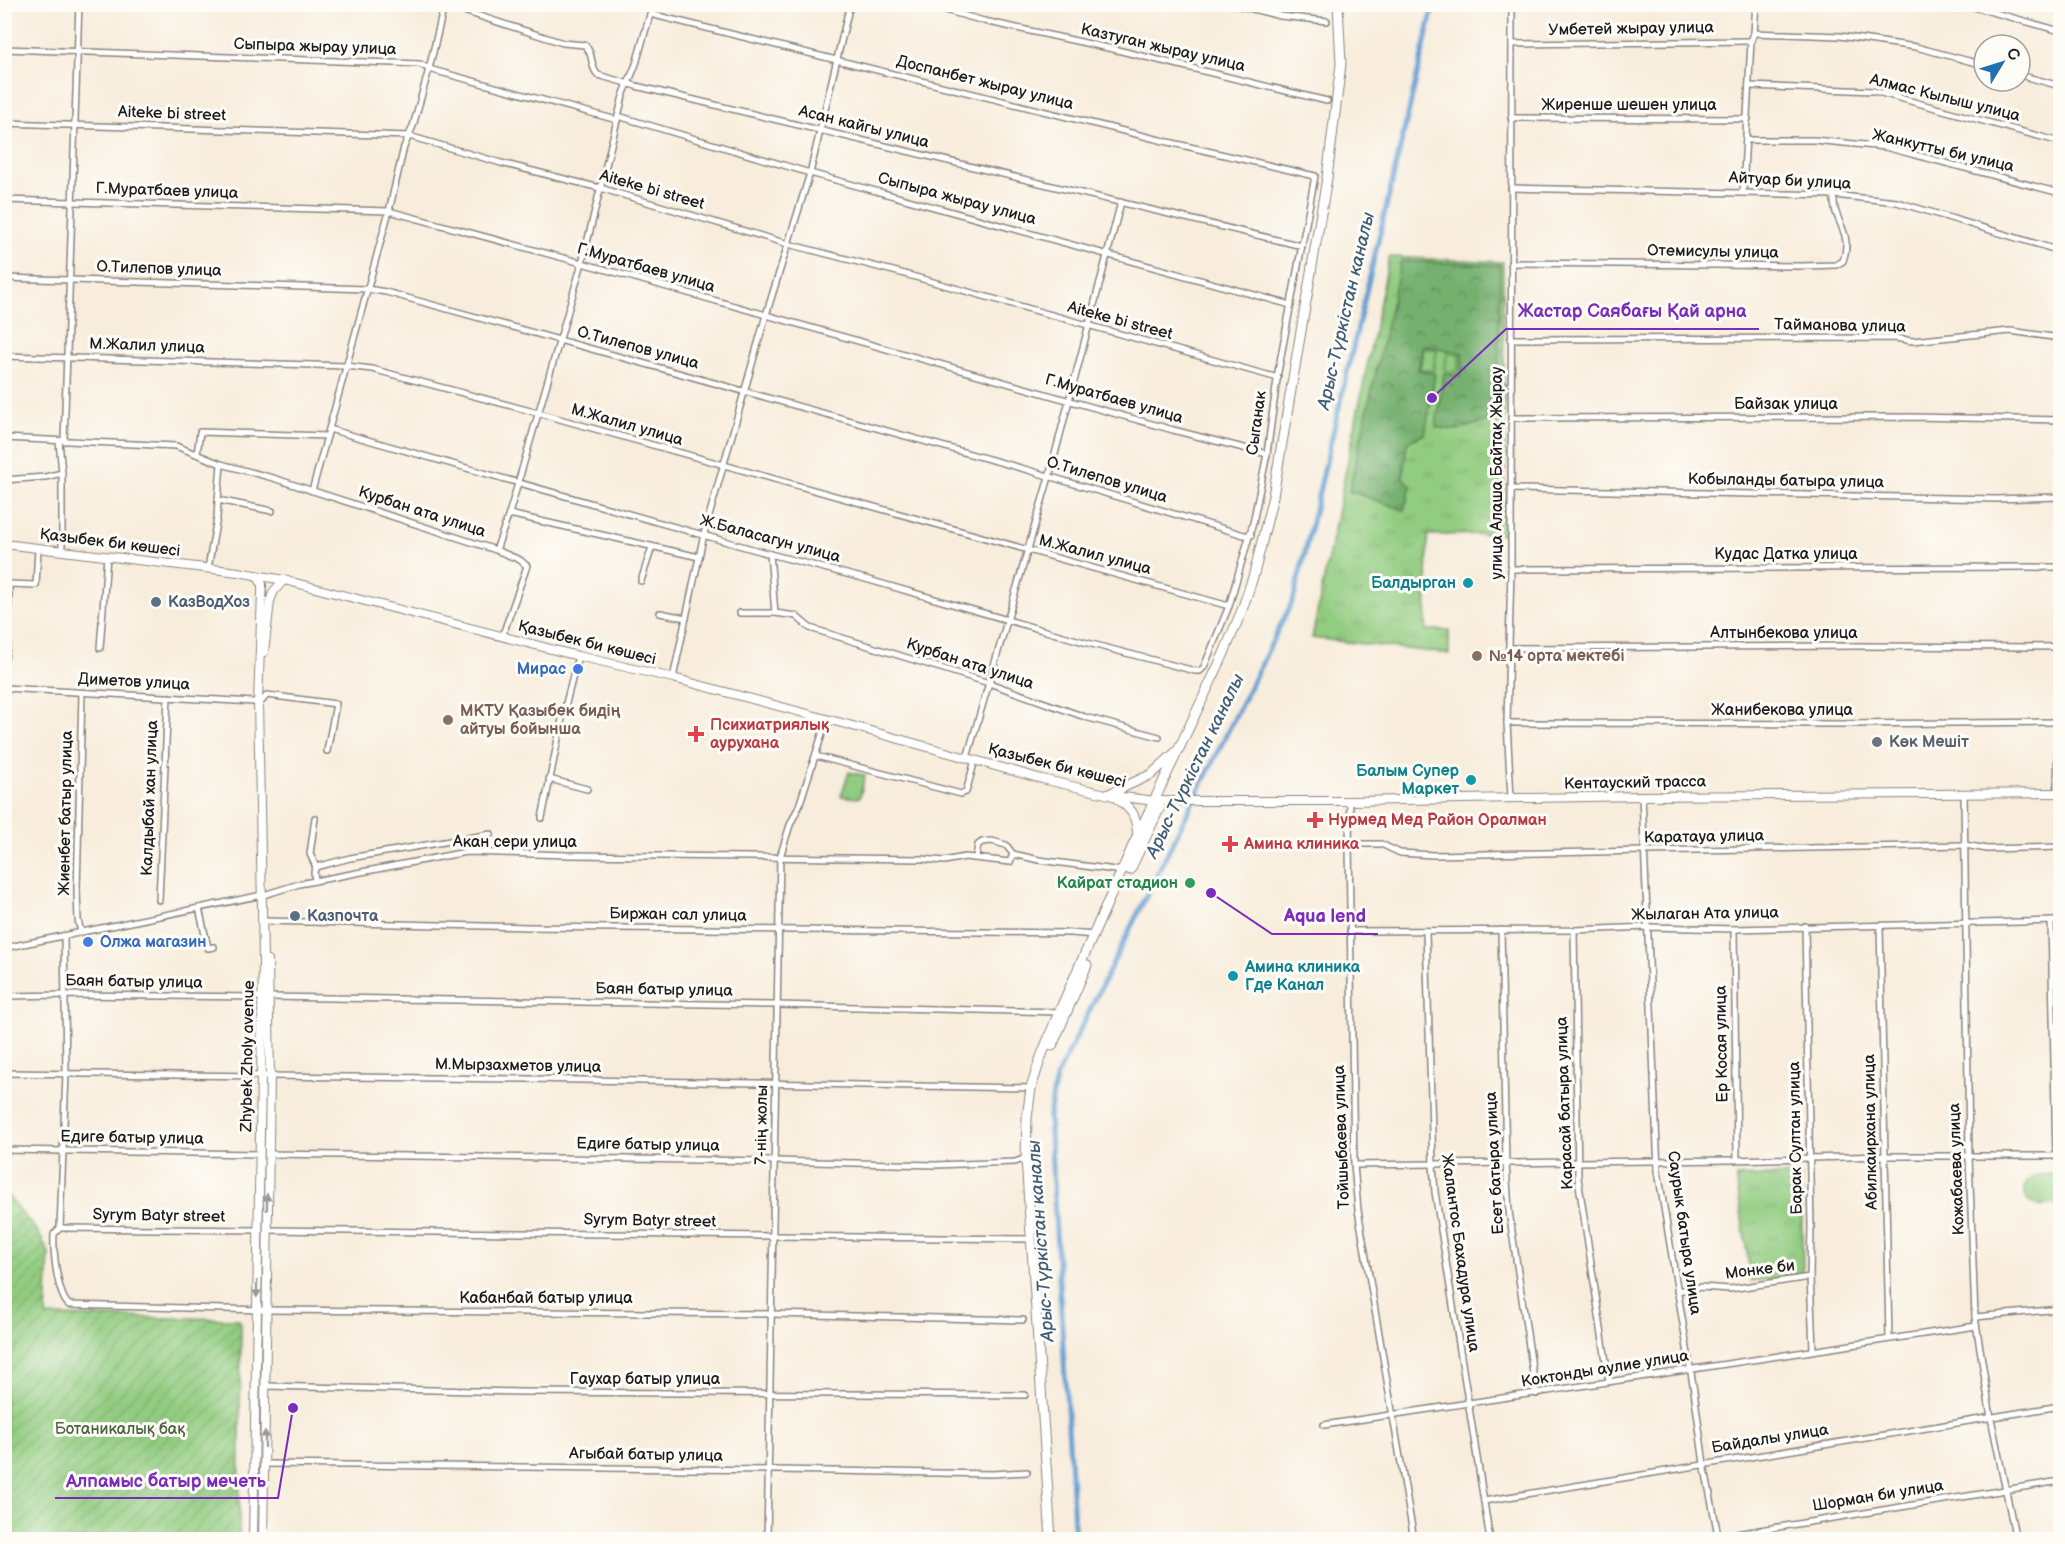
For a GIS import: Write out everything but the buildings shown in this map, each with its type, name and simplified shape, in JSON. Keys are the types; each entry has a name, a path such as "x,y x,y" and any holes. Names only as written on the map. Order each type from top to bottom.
{"highway":[{"path":"1051,1539 1026,1158 1027,1118 1031,1088 1059,1012 1138,836 1159,801 1179,749 1242,610 1254,574 1267,525 1329,167 1341,64 1338,4"},
{"path":"1057,1539 1032,1158 1036,1089 1068,1007 1159,801 1248,612 1268,546 1279,497 1335,168 1347,64 1344,4"},
{"path":"1138,836 1135,816 1127,805 1112,795 1152,774 1179,749"}],"main road":[{"name":"Қазыбек би көшесі","path":"4,544 208,568 284,580 502,637 673,678 1042,780 1112,795 1159,801 1182,801"},
{"name":"Zhybek Zholy avenue","path":"257,575 262,584 260,701 266,997 270,1076 264,1154"},
{"name":"Zhybek Zholy avenue","path":"260,701 270,601 274,591 284,580"},
{"name":"Кентауский трасса","path":"1182,801 2059,793"},
{"name":"Zhybek Zholy avenue","path":"263,1539 266,1310 261,1076 266,997"},
{"name":"Zhybek Zholy avenue","path":"253,1539 257,1310 263,1230"}],"street":[{"path":"62,550 62,441 68,357 68,280 79,4"},
{"path":"509,514 582,263 617,118 636,64 653,4"},
{"path":"673,678 704,534 766,315 810,173 850,4"},
{"name":"Казтуган жырау улица","path":"923,4 984,21 1113,49 1328,101"},
{"path":"1233,4 1280,16 1327,21"},
{"name":"улица Алаша Байтақ Жырау","path":"1510,798 1507,723 1511,569 1512,4"},
{"path":"1743,192 1751,41 1754,33 1756,4"},
{"path":"1963,4 2061,31"},
{"path":"312,491 429,69 443,5"},
{"name":"Асан кайгы улица","path":"443,5 563,43 585,45 591,51 594,70 598,75 1302,246"},
{"name":"Доспанбет жырау улица","path":"650,14 1315,176"},
{"path":"1754,33 1840,36 1916,47 1972,62"},
{"name":"Умбетей жырау улица","path":"1512,44 1751,41"},
{"name":"Сыпыра жырау улица","path":"4,49 420,64 429,69 617,118 1291,305"},
{"path":"2032,78 2061,86"},
{"name":"Алмас Кылыш улица","path":"1749,86 1874,91 2061,142"},
{"name":"Жиренше шешен улица","path":"1511,118 1748,119"},
{"name":"Aiteke bi street","path":"4,123 409,136 501,163 600,188 788,244 891,270 1278,378"},
{"name":"Жанкутты би улица","path":"1746,140 1814,140 1885,147 2061,194"},
{"name":"Сыганак","path":"1204,667 1229,606 1251,535 1315,176"},
{"name":"Айтуар би улица","path":"1511,188 1834,195 1897,202 2061,251"},
{"name":"Отемисулы улица","path":"1511,263 1836,265 1843,261 1848,248 1844,230 1833,208 1834,195"},
{"name":"Г.Муратбаев улица","path":"4,200 389,211 582,263 1173,430 1267,454"},
{"path":"816,756 961,794 966,792 971,759 989,683 1049,477 1121,202"},
{"name":"О.Тилепов улица","path":"4,278 367,289 386,292 744,390 1244,535 1251,535"},
{"name":"Тайманова улица","path":"1511,339 1895,338 1912,341 2010,331 2061,338"},
{"name":"М.Жалил улица","path":"4,356 346,366 372,369 538,413 1229,606"},
{"name":"Байзак улица","path":"1511,418 1912,417 2061,420"},
{"name":"Ж.Баласагун улица","path":"329,429 1162,663 1195,671 1204,667"},
{"path":"4,438 176,446 197,454 200,432 327,436"},
{"name":"Курбан ата улица","path":"197,454 221,464 273,478 496,550 509,514 699,557"},
{"path":"208,568 217,518 221,464"},
{"path":"4,480 45,477 62,473"},
{"name":"Кобыланды батыра улица","path":"1511,489 1996,499 2061,497"},
{"path":"218,500 272,511"},
{"path":"641,580 652,547"},
{"path":"4,663 9,584 36,585 38,549"},
{"path":"496,550 520,560 527,566 502,637"},
{"path":"770,554 775,614"},
{"path":"100,648 106,556"},
{"name":"Кудас Датка улица","path":"1511,569 2061,567"},
{"path":"2059,793 2057,722 2061,607"},
{"path":"660,613 686,618"},
{"name":"Курбан ата улица","path":"740,613 796,616 810,628 989,683 1085,717 1159,737"},
{"name":"Алтынбекова улица","path":"1510,648 2059,647"},
{"path":"542,818 578,656"},
{"name":"Диметов улица","path":"4,688 260,701 267,694 336,704 327,751"},
{"name":"Жиенбет батыр улица","path":"81,693 77,890 78,920 81,932"},
{"name":"Калдыбай хан улица","path":"159,900 168,697"},
{"name":"7-нің жолы","path":"767,1539 780,857 827,719"},
{"name":"Жанибекова улица","path":"1507,723 2057,722"},
{"path":"549,779 587,789"},
{"name":"Кожабаева улица","path":"1964,794 1968,1156 1975,1317 2004,1489 2016,1539"},
{"name":"Саурык батыра улица","path":"1642,796 1658,1171 1704,1464 1719,1538"},
{"name":"Тойшыбаева улица","path":"1350,801 1354,1165 1358,1210 1414,1539"},
{"path":"315,818 310,854 316,867 315,881"},
{"path":"316,867 350,858 491,834"},
{"name":"Акан сери улица","path":"974,858 978,845 982,842 992,842 1006,845 1013,854 1039,860 1123,871"},
{"name":"Каратауа улица","path":"1349,844 1381,844 1401,853 1433,855 1965,845 1987,849 2061,847"},
{"name":"Акан сери улица","path":"4,948 264,894 315,881 466,852 944,861 965,857 1010,862 1013,854"},
{"path":"199,908 208,948 214,947"},
{"name":"Биржан сал улица","path":"265,921 529,927 1036,932 1094,935"},
{"path":"1354,1165 1885,1156 2058,1157 2051,921"},
{"name":"Жылаган Ата улица","path":"1350,931 1426,932 1649,927 1734,929 2061,921"},
{"name":"Барак Султан улица","path":"1805,926 1813,1349"},
{"name":"Абилкаирхана улица","path":"1880,926 1889,1338"},
{"name":"Ер Косая улица","path":"1734,929 1737,1159"},
{"name":"Есет батыра улица","path":"1501,930 1509,1211 1536,1394"},
{"name":"Карасай батыра улица","path":"1575,930 1578,1179 1609,1381"},
{"name":"Жалантос Бахадура улица","path":"1426,932 1432,1165 1490,1539"},
{"path":"60,1228 66,1073 64,936"},
{"name":"Баян батыр улица","path":"4,996 266,997 1059,1012"},
{"name":"М.Мырзахметов улица","path":"4,1073 1031,1088"},
{"name":"Едиге батыр улица","path":"4,1150 935,1165 1015,1162 1026,1158"},
{"name":"Syrym Batyr street","path":"60,1228 1032,1239"},
{"name":"Кабанбай батыр улица","path":"60,1228 54,1234 53,1251 63,1297 69,1305 257,1310 772,1314 1023,1320"},
{"name":"Монке би","path":"1677,1290 1701,1287 1730,1289 1810,1277"},
{"path":"1975,1317 2061,1309"},
{"name":"Коктонды аулие улица","path":"1324,1425 1468,1405 1813,1349 1976,1326"},
{"name":"Гаухар батыр улица","path":"265,1386 521,1392 1025,1395"},
{"name":"Байдалы улица","path":"1484,1501 2061,1406"},
{"name":"Агыбай батыр улица","path":"265,1464 992,1474 1027,1472"},
{"name":"Шорман би улица","path":"1700,1539 1719,1538 2061,1480"}],"green space":[{"path":"1389,257 1503,262 1505,534 1428,535 1426,630 1449,630 1449,654 1312,638"},
{"path":"1401,261 1500,265 1498,412 1487,412 1488,421 1456,430 1436,427 1444,373 1460,376 1463,353 1423,345 1418,370 1435,374 1425,434 1407,442 1403,478 1411,486 1404,510 1349,491"},
{"path":"1424,348 1437,350 1433,371 1420,369"},
{"path":"1447,353 1460,355 1457,372 1445,370"},
{"path":"849,772 865,775 858,798 841,796"},
{"path":"2060,1173 2060,1204 2039,1205 2027,1200 2025,1191 2029,1180 2039,1175"},
{"path":"1801,1175 1803,1276 1751,1281 1736,1177"},
{"name":"Ботаникалық бақ","path":"5,1193 38,1232 49,1253 46,1316 238,1319 241,1323 239,1539 5,1539"}],"waterway":[{"name":"Арыс-Түркістан каналы","path":"1075,1540 1049,1116 1056,1078 1294,598 1434,4"}],"place":[{"name":"Жастар Саябағы Қай арна","path":"1432,398"},
{"name":"Балдырган","path":"1468,583"},
{"name":"КазВодХоз","path":"156,602"},
{"name":"№14 орта мектебі","path":"1477,656"},
{"name":"Мирас","path":"578,669"},
{"name":"МКТУ Қазыбек бидің айтуы бойынша","path":"448,720"},
{"name":"Психиатриялық аурухана","path":"696,734"},
{"name":"Көк Мешіт","path":"1877,742"},
{"name":"Балым Супер Маркет","path":"1471,780"},
{"name":"Нурмед Мед Район Оралман","path":"1315,820"},
{"name":"Амина клиника","path":"1230,844"},
{"name":"Кайрат стадион","path":"1190,883"},
{"name":"Aqua lend","path":"1211,893"},
{"name":"Казпочта","path":"295,916"},
{"name":"Олжа магазин","path":"88,942"},
{"name":"Амина клиника Где Канал","path":"1233,976"},
{"name":"Алпамыс батыр мечеть","path":"293,1408"}]}
